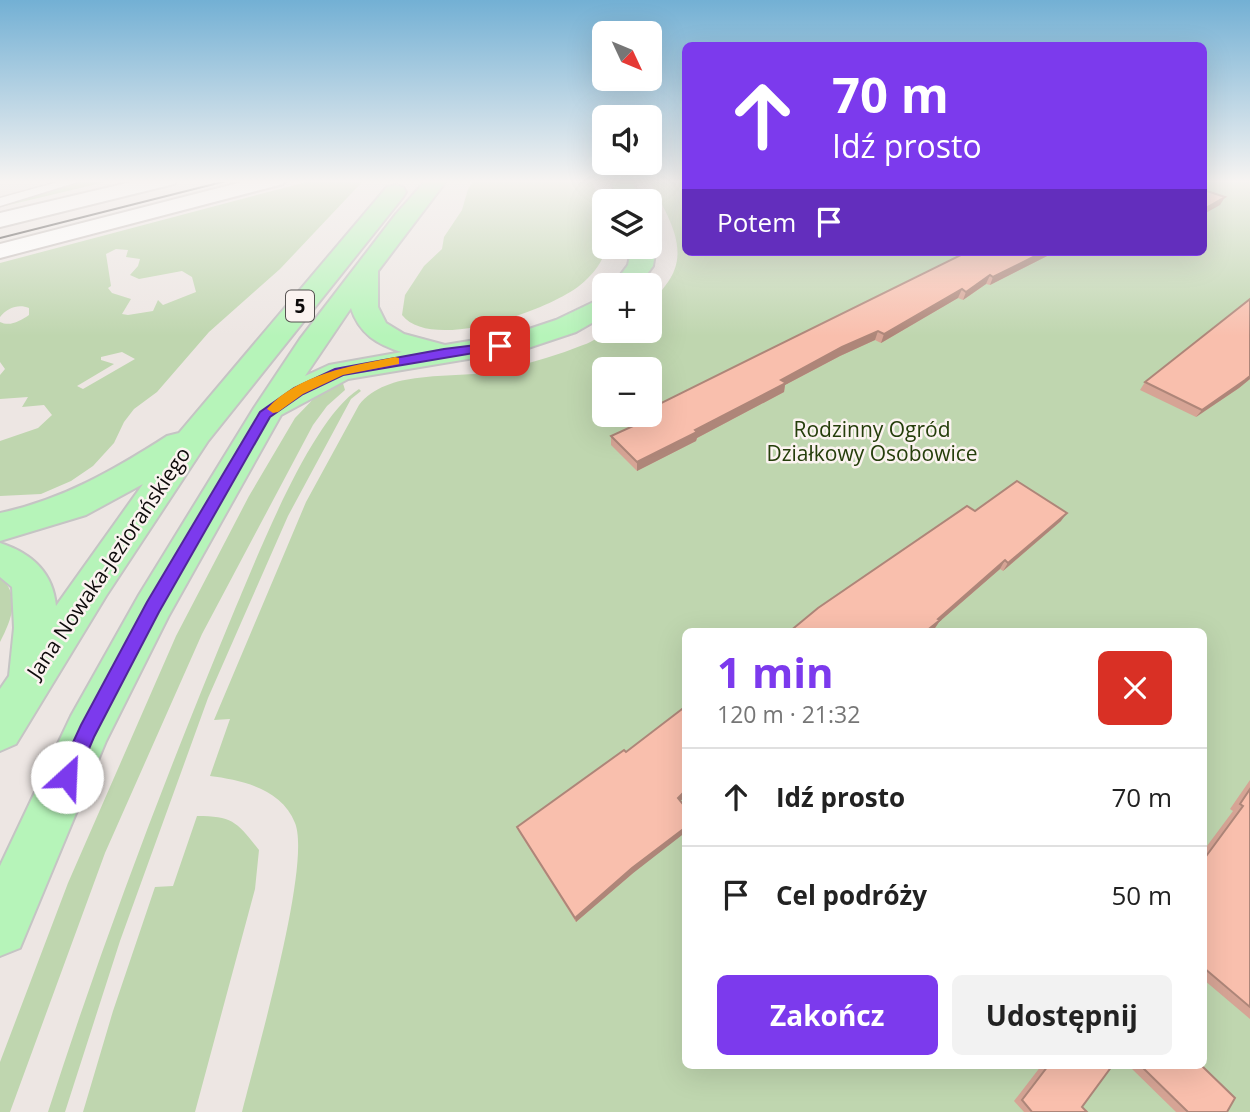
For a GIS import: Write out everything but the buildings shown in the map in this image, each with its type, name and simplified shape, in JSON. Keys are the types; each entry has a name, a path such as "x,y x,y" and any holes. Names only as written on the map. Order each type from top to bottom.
{"main road":[{"name":"5","path":"196,433 363,232"},
{"name":"5","path":"0,928 88,731 153,607 265,415 310,345 397,232"},
{"path":"366,272 365,310 372,326 394,340 444,352"},
{"path":"265,415 299,391 340,372 444,352 522,341 566,326 592,311"},
{"path":"0,527 68,510 135,473 196,433"},
{"name":"Jana Nowaka-Jeziorańskiego","path":"0,729 29,681 196,433"},
{"path":"0,558 22,572 31,583 36,617 29,681"}],"street":[{"path":"0,251 74,232"}],"green space":[{"path":"118,232 315,232 280,269 209,332 157,392 134,409 114,443 93,466 71,481 41,494 0,496 0,441 38,428 52,415 44,405 22,407 28,397 0,399 0,375 5,369 0,362 0,322 11,324 19,321 29,315 29,308 14,307 0,317 0,263","holes":["116,249 128,250 126,257 140,259 130,275 139,279 182,271 192,277 196,292 163,305 158,300 153,311 122,314 131,299 112,293 108,288 111,286 106,254","122,352 135,359 83,389 77,386 114,364 101,360 101,357"]},
{"path":"447,232 592,232 592,259 601,259 579,286 542,306 490,324 438,330 417,326 402,315 405,295 424,266 442,249"},
{"name":"Rodzinny Ogród Działkowy Osobowice","path":"674,232 682,232 682,256 1207,256 1207,232 1250,232 1250,1112 242,1112 280,963 296,878 298,845 295,823 289,811 271,794 235,780 210,776 230,719 214,720 306,502 359,405 386,386 420,378 502,370 592,341 662,343 662,290 675,269 677,256"},
{"path":"342,380 345,390 327,406 313,425 202,634 105,853 10,1112 0,1112 0,1062 68,883 176,636 249,496 295,418 321,391"},
{"path":"359,389 361,391 351,399 288,516 208,698 120,941 65,1112 48,1112 136,859 257,556 288,490 323,428 341,405"},
{"path":"0,576 11,592 12,608 0,642"},
{"path":"197,816 219,817 233,822 259,850 255,889 195,1112 83,1112 113,1011 155,887 173,886"}],"tram line":[{"path":"0,238 24,232"}],"slow traffic":[{"path":"273,409 317,381 346,370 395,361"}],"route":[{"path":"67,777 153,607 265,415 299,391 340,372 444,352 500,346"}]}
